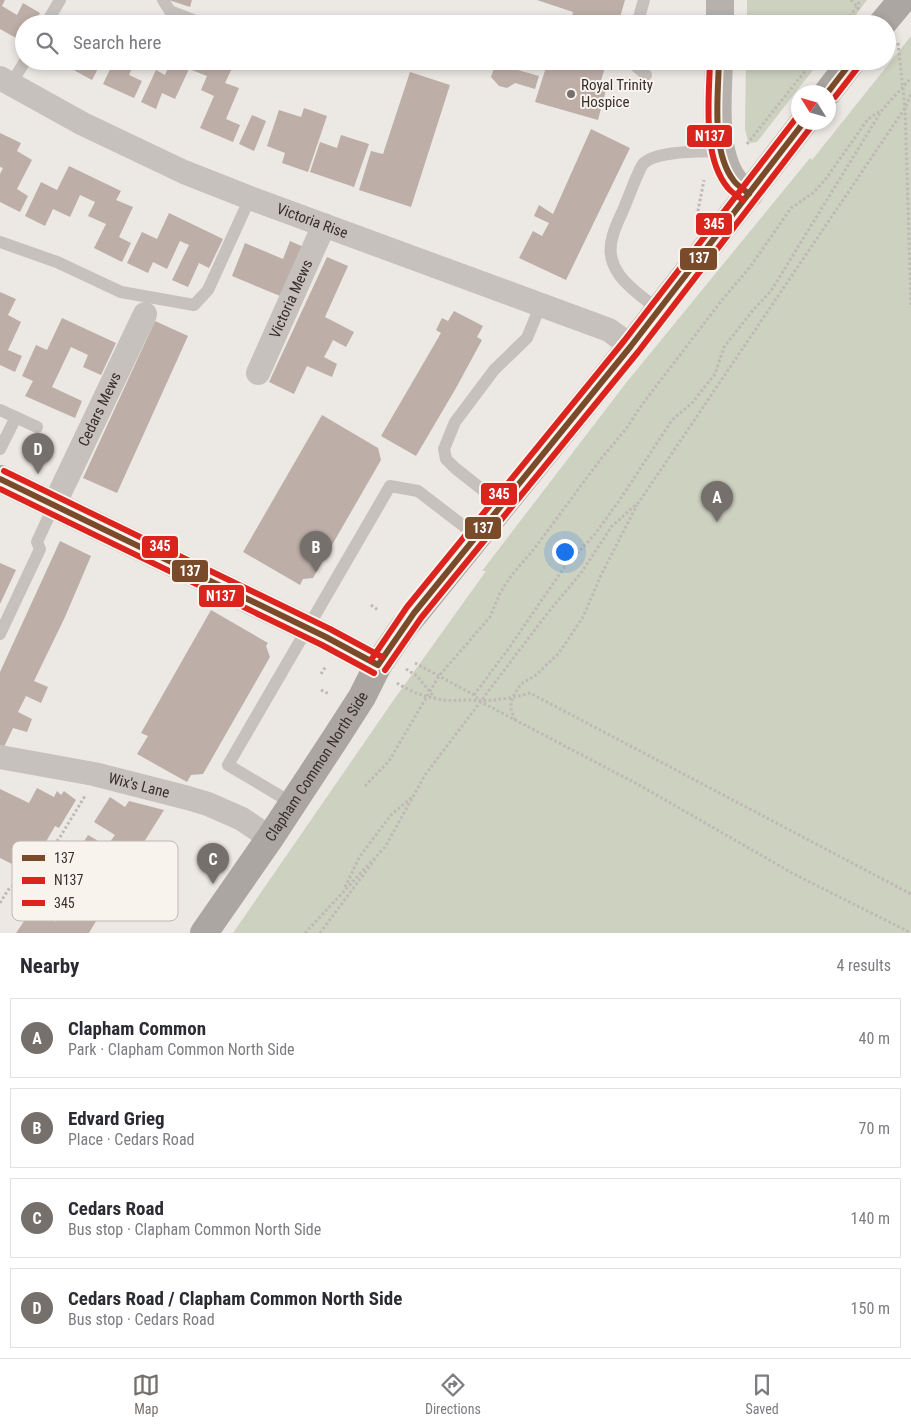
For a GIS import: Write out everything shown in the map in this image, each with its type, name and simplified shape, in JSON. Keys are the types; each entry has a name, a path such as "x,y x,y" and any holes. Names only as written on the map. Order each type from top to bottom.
{"highway":[{"path":"896,16 902,0"},
{"path":"833,85 845,70"},
{"name":"Clapham Common North Side","path":"204,933 270,838 362,697 378,665 414,613 478,537 631,346 798,130"}],"main road":[{"path":"720,0 720,15"},
{"path":"719,70 717,106 724,150 734,181 749,194"},
{"path":"0,479 378,665"}],"street":[{"name":"Victoria Rise","path":"6,81 83,124 184,172 609,330 631,346"},
{"name":"Victoria Mews","path":"258,374 324,225"},
{"name":"Cedars Mews","path":"54,505 145,314"},
{"name":"Wix's Lane","path":"0,757 94,774 157,789 208,804 242,819 270,838"}],"lane":[{"path":"51,15 60,0"},
{"path":"163,0 170,11 180,15"},
{"path":"640,15 644,0"},
{"path":"6,81 16,70"},
{"path":"640,70 646,76"},
{"path":"659,310 622,279 613,265 610,252 613,236 643,164 655,158 679,152 724,150"},
{"path":"0,242 56,262 121,292 194,305 208,290 250,198"},
{"path":"503,506 455,468 446,459 444,449 455,422 494,370 527,338 541,304"},
{"path":"0,410 37,427"},
{"path":"0,448 16,417"},
{"path":"292,803 228,765 390,486 418,491 478,537"},
{"path":"0,634 40,549 38,542 54,505"}],"path":[{"path":"852,0 857,7"},
{"path":"850,15 860,0"},
{"path":"896,56 903,85 905,108 911,306"},
{"path":"696,220 702,197 724,150 804,70"},
{"path":"474,695 509,648 563,568 595,534 610,514 672,420 692,403 715,374 724,347 754,309 772,291 882,110 911,78"},
{"path":"515,720 511,709 511,702 521,684 536,675 559,653 583,617 608,560 639,502 905,108 911,94"},
{"path":"365,786 388,761 405,736 439,676 490,617 500,593 511,576 626,429 722,300 750,267 791,208 813,193 825,180 868,119 882,110"},
{"path":"320,933 384,847 425,775 546,615 581,573 612,526 639,502"},
{"path":"371,605 378,610"},
{"path":"321,674 328,662"},
{"path":"415,662 474,695 481,702 642,786 792,873 911,933"},
{"path":"378,665 392,680 426,697 481,702 514,698 530,693 911,894"},
{"path":"378,665 402,667 417,676 436,698"},
{"path":"321,690 329,694"},
{"path":"58,841 87,793 94,774"},
{"path":"344,890 360,856 392,815 414,795"},
{"path":"305,933 384,847"},
{"path":"0,903 12,887"}],"green space":[{"path":"747,0 867,0 856,15 747,15"},
{"path":"911,36 911,933 233,933 393,701 486,571 482,571 626,383 810,158 812,160 884,70 896,70 896,55"},
{"path":"746,70 813,70 801,85 791,85 791,98 757,142 751,143 748,141 745,129"}],"building":[{"path":"0,0 5,0 2,6 17,15 15,15 15,37 0,29"},
{"path":"169,0 192,0 190,7"},
{"path":"537,0 625,0 621,15 572,15 573,12"},
{"path":"23,3 40,13 39,15 17,15"},
{"path":"74,70 97,70 92,80"},
{"path":"110,70 131,70 129,75 142,81 134,98 103,84"},
{"path":"156,70 165,75 167,70 189,70 175,99 162,93 156,109 141,102"},
{"path":"192,70 231,70 225,83 239,88 226,119 240,125 233,142 200,128 214,96 201,90 207,76"},
{"path":"493,70 518,70 539,76 535,89 515,83 507,88 499,86 491,77"},
{"name":"Royal Trinity Hospice","path":"545,70 604,70 600,84 607,86 598,120 535,102"},
{"path":"410,72 450,85 411,207 359,190 371,151 383,154"},
{"path":"304,108 327,116 308,172 282,163 285,153 267,146 279,110 301,117"},
{"path":"252,115 266,121 254,151 239,144"},
{"path":"591,129 630,148 566,280 519,258 533,231 542,236 549,223 534,216 539,205 553,214"},
{"path":"0,133 21,143 17,151 32,160 17,189 28,196 20,212 0,202 0,174 3,168 0,167"},
{"path":"341,135 369,144 354,187 310,172 320,142 337,148"},
{"path":"69,166 121,191 116,200 133,207 119,237 131,243 122,262 94,248 106,224 88,216 95,202 80,195 70,217 53,209 45,226 25,216 41,182 57,190"},
{"path":"169,213 223,239 209,268 199,263 188,287 172,280 189,245 180,241 167,269 153,262 148,273 127,263 142,232 157,239"},
{"path":"290,241 306,248 285,298 232,276 245,243 283,259"},
{"path":"327,257 348,266 325,317 354,332 346,347 333,340 324,357 337,364 332,377 307,366 294,394 269,382"},
{"path":"0,292 16,299 8,315 21,322 8,350 22,356 15,372 0,365"},
{"path":"454,311 483,326 477,337 482,340 416,456 381,436 441,333 436,330 442,318 448,321"},
{"path":"62,318 116,343 101,375 83,367 88,355 71,347 52,387 82,401 75,418 25,396 33,381 22,376 36,345 47,350"},
{"path":"155,321 188,336 117,493 83,478"},
{"path":"322,415 378,448 381,460 313,578 303,579 300,585 243,552"},
{"path":"60,541 91,556 65,617 34,681 48,687 41,703 26,696 18,712 32,719 27,732 13,728 3,749 0,748 0,672"},
{"path":"0,563 16,570 0,604"},
{"path":"211,610 268,643 266,646 270,657 203,774 191,775 187,782 137,754 148,736 141,733"},
{"path":"37,788 54,797 57,791 61,795 64,791 76,800 59,828 55,826 46,841 12,841 12,864 0,858 0,789 29,803"},
{"path":"110,797 125,807 129,801 164,810 145,841 111,841 115,835 94,822"},
{"path":"88,835 98,841 84,841"},
{"path":"24,921 96,921 89,933 16,933"}],"transit line":[{"name":"N137","path":"710,70 708,110 714,160 728,188 743,200"},
{"name":"137","path":"719,70 717,124 722,155 734,181 749,194"},
{"name":"137","path":"833,85 845,70"},
{"name":"N137","path":"836,96 856,70"},
{"name":"345","path":"371,660 407,607 624,341 791,125"},
{"name":"137","path":"378,665 414,613 631,346 798,130"},
{"name":"N137","path":"385,670 421,618 638,352 809,130"},
{"name":"345","path":"4,471 330,629 382,657"},
{"name":"137","path":"0,479 326,637 378,665"},
{"name":"N137","path":"0,489 322,645 374,673"}],"place":[{"name":"Royal Trinity Hospice","path":"571,94"},
{"name":"Cedars Road / Clapham Common North Side","path":"38,474"},
{"name":"Clapham Common","path":"717,522"},
{"name":"Edvard Grieg","path":"316,572"},
{"name":"Cedars Road","path":"213,884"}]}
